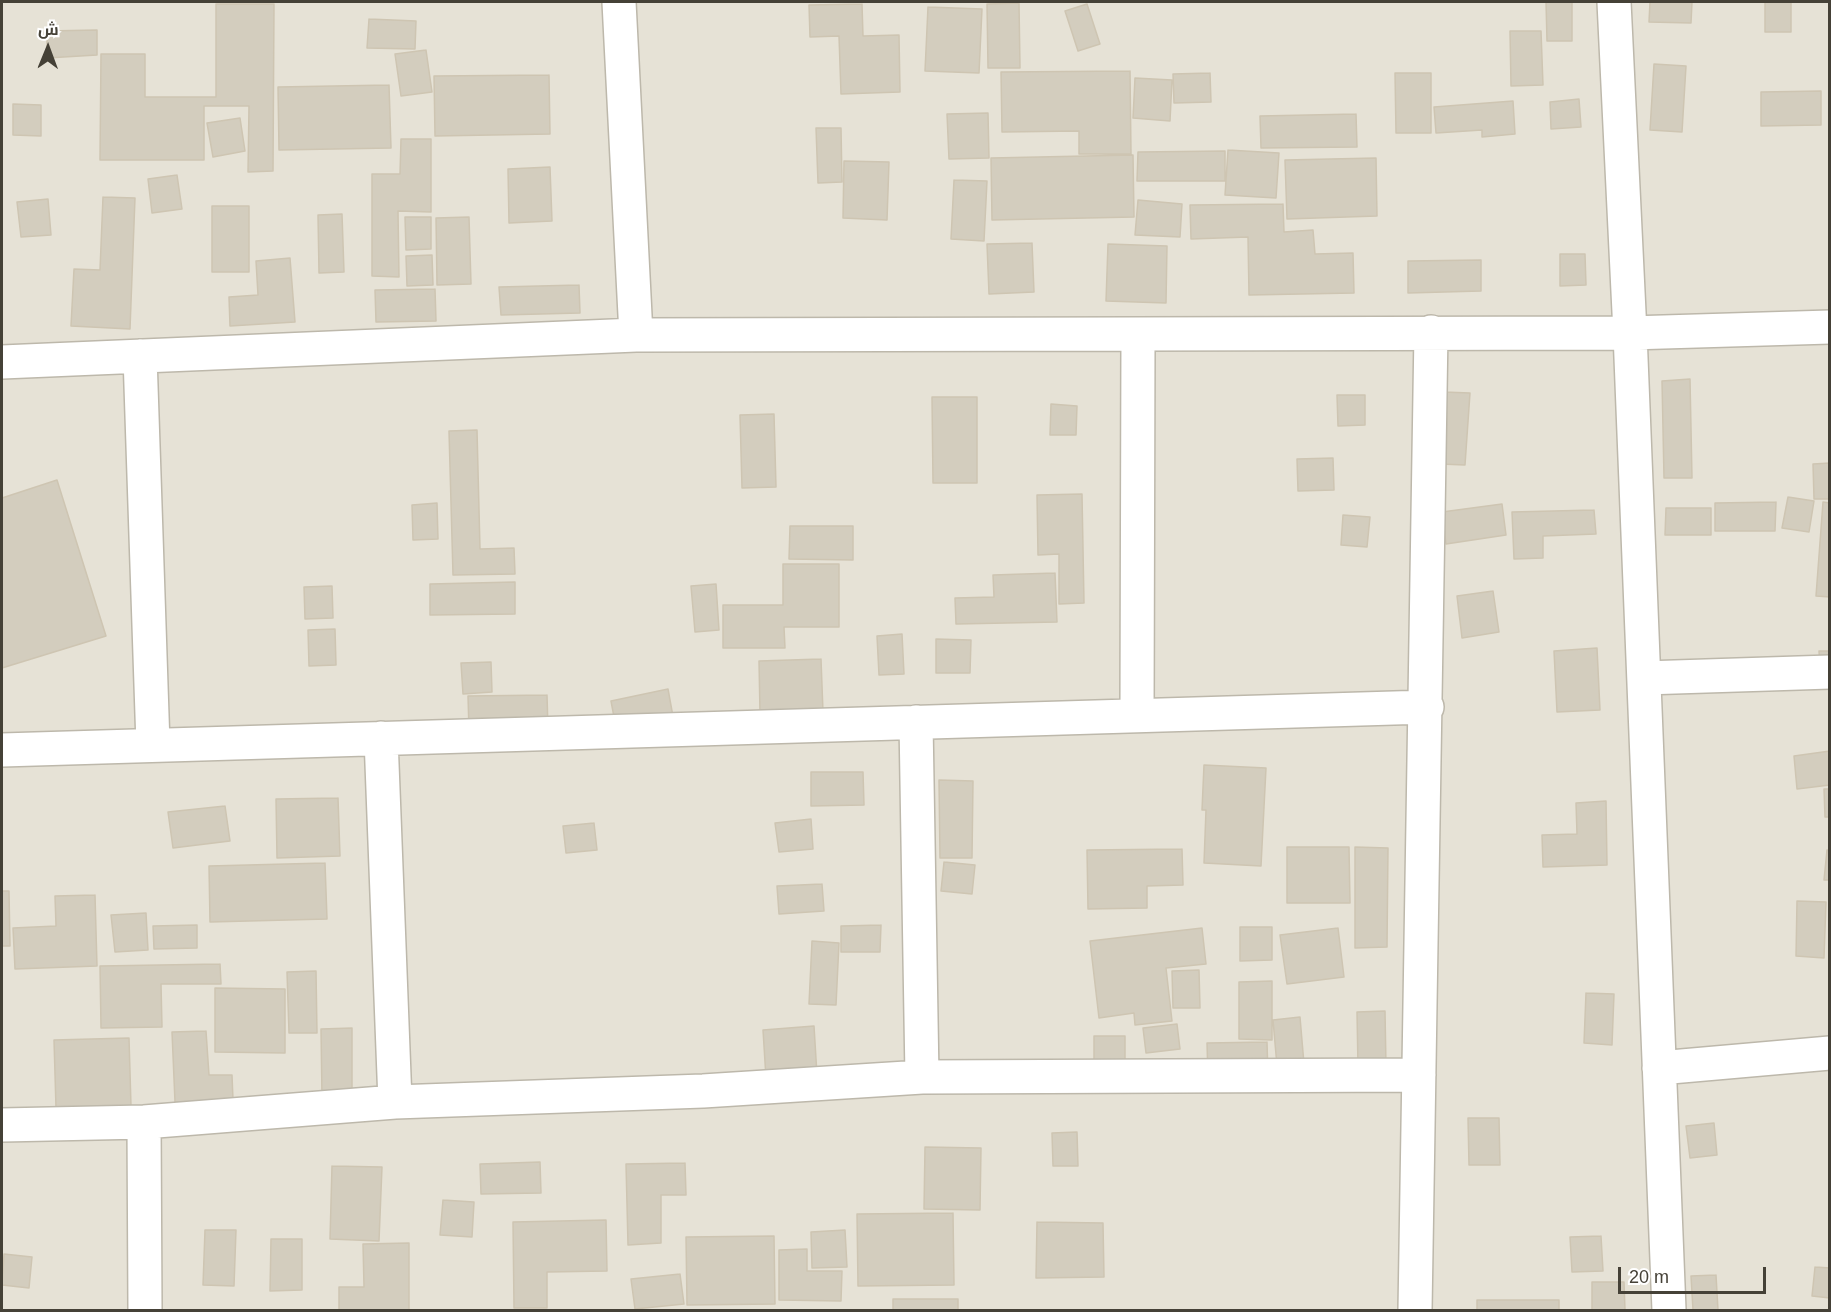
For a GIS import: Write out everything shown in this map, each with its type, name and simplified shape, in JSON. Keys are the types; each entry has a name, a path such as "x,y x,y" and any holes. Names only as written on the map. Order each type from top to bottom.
{"street":[{"path":"619,2 636,335"},
{"path":"1614,2 1630,333 1669,1311"},
{"path":"2,362 636,335 1630,333 1830,327"},
{"path":"1415,1311 1427,706 1431,332"},
{"path":"1137,715 1138,335"},
{"path":"140,356 153,745"},
{"path":"1644,678 1830,672"},
{"path":"2,750 1427,706"},
{"path":"916,722 922,1077"},
{"path":"381,738 396,1102"},
{"path":"1659,1068 1830,1053"},
{"path":"2,1125 144,1122 396,1102 703,1091 922,1077 1419,1075"},
{"path":"144,1122 146,1311"}],"shaded area":[{"path":"2,2 1829,2 1829,1310 2,1310"}],"building":[{"path":"1546,2 1572,2 1572,41 1547,41"},
{"path":"1650,2 1692,2 1691,23 1649,22"},
{"path":"1765,2 1791,2 1791,32 1765,32"},
{"path":"1019,3 1020,68 988,68 987,4"},
{"path":"216,4 274,4 273,171 248,172 249,106 204,106 204,160 100,160 101,54 145,54 145,97 216,97"},
{"path":"862,4 863,36 899,35 900,92 841,94 839,36 810,37 809,5"},
{"path":"1087,4 1100,44 1078,51 1065,11"},
{"path":"928,7 982,9 979,73 925,71"},
{"path":"369,19 416,21 415,49 367,48"},
{"path":"97,30 97,55 47,58 47,31"},
{"path":"1510,31 1541,31 1543,85 1511,86"},
{"path":"426,50 432,92 401,96 395,54"},
{"path":"1654,64 1686,66 1682,132 1650,130"},
{"path":"1130,71 1131,154 1079,154 1079,131 1002,132 1001,72"},
{"path":"1210,73 1211,102 1174,103 1173,74"},
{"path":"1395,73 1431,73 1431,133 1396,133"},
{"path":"549,75 550,134 435,136 434,76"},
{"path":"1135,78 1172,80 1170,121 1133,118"},
{"path":"389,85 391,148 279,150 278,87"},
{"path":"1821,91 1821,125 1761,126 1761,92"},
{"path":"1579,99 1581,127 1551,129 1550,102"},
{"path":"1513,101 1515,134 1482,137 1482,130 1436,133 1434,107"},
{"path":"13,104 41,105 41,136 13,135"},
{"path":"988,113 989,158 949,159 947,114"},
{"path":"1356,114 1357,147 1261,148 1260,116"},
{"path":"240,118 245,151 213,157 207,123"},
{"path":"816,128 841,128 842,182 818,183"},
{"path":"401,139 431,139 431,212 398,211 399,277 372,276 372,174 400,174"},
{"path":"1228,150 1279,153 1276,198 1225,195"},
{"path":"1225,151 1225,181 1137,181 1138,152"},
{"path":"1133,155 1134,217 992,220 991,158"},
{"path":"1376,158 1377,216 1287,219 1285,160"},
{"path":"844,161 889,162 887,220 843,218"},
{"path":"550,167 552,221 509,223 508,169"},
{"path":"177,175 182,209 152,213 148,179"},
{"path":"954,180 987,181 984,241 951,239"},
{"path":"103,197 135,198 130,329 71,326 74,269 100,270"},
{"path":"48,199 51,235 21,237 17,202"},
{"path":"1138,200 1182,204 1180,237 1135,235"},
{"path":"1283,204 1284,232 1313,230 1315,254 1353,253 1354,293 1249,295 1248,237 1191,239 1190,205"},
{"path":"212,206 249,206 249,272 212,272"},
{"path":"342,214 344,272 319,273 318,215"},
{"path":"405,217 431,217 431,249 406,250"},
{"path":"469,217 471,284 437,285 436,218"},
{"path":"1032,243 1034,292 989,294 987,244"},
{"path":"1108,244 1167,246 1166,303 1106,301"},
{"path":"1560,254 1585,254 1586,285 1560,286"},
{"path":"432,255 433,285 407,286 406,256"},
{"path":"290,258 295,322 230,326 229,297 258,295 256,261"},
{"path":"1481,260 1481,291 1408,293 1408,261"},
{"path":"579,285 580,313 501,315 499,287"},
{"path":"435,289 436,321 376,322 375,290"},
{"path":"1690,379 1692,478 1664,478 1662,381"},
{"path":"1444,392 1470,393 1465,465 1440,464"},
{"path":"1337,395 1365,395 1365,425 1338,426"},
{"path":"932,397 977,397 977,483 933,483"},
{"path":"1051,404 1077,406 1076,435 1050,435"},
{"path":"774,414 776,487 742,488 740,415"},
{"path":"477,430 480,549 514,548 515,574 453,575 449,431"},
{"path":"1333,458 1334,490 1298,491 1297,459"},
{"path":"1830,463 1830,499 1814,499 1813,464"},
{"path":"57,480 106,636 2,668 2,498"},
{"path":"1082,494 1084,603 1059,604 1059,554 1038,555 1037,495"},
{"path":"1788,497 1814,501 1809,532 1782,528"},
{"path":"1776,502 1775,531 1715,531 1715,503"},
{"path":"1823,502 1830,503 1830,597 1816,596"},
{"path":"437,503 438,539 413,540 412,505"},
{"path":"1502,504 1506,535 1446,544 1442,512"},
{"path":"1666,508 1711,508 1711,535 1665,535"},
{"path":"1594,510 1596,534 1543,536 1543,558 1514,559 1512,512"},
{"path":"1343,515 1370,517 1367,547 1341,545"},
{"path":"790,526 853,526 853,560 789,559"},
{"path":"783,564 839,564 839,627 784,627 785,648 723,648 723,605 783,605"},
{"path":"1055,573 1057,622 956,624 955,598 994,597 993,575"},
{"path":"515,582 515,614 430,615 430,584"},
{"path":"716,584 719,630 695,632 691,586"},
{"path":"332,586 333,618 305,619 304,587"},
{"path":"1493,591 1499,632 1462,638 1457,596"},
{"path":"335,629 336,665 309,666 308,630"},
{"path":"902,634 904,674 879,675 877,636"},
{"path":"936,639 971,640 970,673 936,673"},
{"path":"1597,648 1600,710 1557,712 1554,651"},
{"path":"1819,651 1830,651 1830,682 1821,682"},
{"path":"821,659 823,712 760,713 759,661"},
{"path":"491,662 492,692 463,694 461,663"},
{"path":"668,689 674,722 617,733 611,701"},
{"path":"547,695 548,729 469,730 468,696"},
{"path":"1830,751 1830,785 1797,789 1794,756"},
{"path":"1204,765 1266,768 1261,866 1204,863 1206,810 1202,810"},
{"path":"811,772 863,772 864,805 811,806"},
{"path":"939,780 973,781 972,858 940,858"},
{"path":"1824,789 1830,789 1830,817 1825,817"},
{"path":"338,798 340,856 277,858 276,799"},
{"path":"1606,801 1607,865 1543,867 1542,835 1577,834 1576,803"},
{"path":"225,806 230,841 173,848 168,812"},
{"path":"811,819 813,849 779,852 775,823"},
{"path":"594,823 597,850 566,853 563,826"},
{"path":"1287,847 1349,847 1350,903 1287,903"},
{"path":"1355,847 1388,848 1387,947 1355,948"},
{"path":"1182,849 1183,885 1147,886 1147,908 1088,909 1087,850"},
{"path":"1827,850 1830,851 1830,880 1824,880"},
{"path":"944,862 975,865 972,894 941,891"},
{"path":"325,863 327,919 210,922 209,866"},
{"path":"822,884 824,911 779,914 777,886"},
{"path":"2,891 9,891 10,946 2,946"},
{"path":"95,895 97,966 15,969 13,928 56,926 55,896"},
{"path":"1797,901 1826,902 1824,958 1796,956"},
{"path":"146,913 148,950 115,952 111,915"},
{"path":"197,925 197,948 154,949 153,926"},
{"path":"881,925 880,952 841,952 841,926"},
{"path":"1240,927 1272,927 1272,960 1240,961"},
{"path":"1202,928 1206,964 1166,968 1172,1021 1135,1025 1134,1013 1099,1018 1090,941"},
{"path":"1338,928 1344,977 1287,984 1280,935"},
{"path":"812,941 839,943 836,1005 809,1004"},
{"path":"220,964 221,984 161,984 162,1027 101,1028 100,966"},
{"path":"1199,970 1200,1008 1173,1008 1172,971"},
{"path":"316,971 317,1033 289,1033 287,972"},
{"path":"1272,981 1272,1040 1239,1039 1239,982"},
{"path":"215,988 285,989 285,1053 215,1052"},
{"path":"1586,993 1614,994 1612,1045 1584,1043"},
{"path":"1385,1011 1386,1066 1358,1067 1357,1012"},
{"path":"1300,1017 1304,1064 1277,1066 1273,1020"},
{"path":"1177,1024 1180,1049 1146,1053 1143,1028"},
{"path":"814,1026 817,1075 766,1078 763,1030"},
{"path":"352,1028 352,1097 322,1098 321,1029"},
{"path":"206,1031 209,1075 232,1075 233,1100 175,1102 172,1032"},
{"path":"1094,1036 1125,1036 1125,1088 1094,1087"},
{"path":"129,1038 131,1106 56,1108 54,1040"},
{"path":"1267,1042 1268,1076 1208,1078 1207,1043"},
{"path":"1468,1118 1499,1118 1500,1165 1469,1165"},
{"path":"1714,1123 1717,1155 1690,1158 1686,1126"},
{"path":"1077,1132 1078,1166 1053,1166 1052,1133"},
{"path":"925,1147 981,1148 980,1210 924,1209"},
{"path":"540,1162 541,1193 481,1194 480,1164"},
{"path":"685,1163 686,1195 661,1195 661,1243 628,1245 626,1164"},
{"path":"332,1166 382,1167 379,1241 330,1239"},
{"path":"443,1200 474,1202 472,1237 440,1235"},
{"path":"953,1213 954,1285 858,1286 857,1214"},
{"path":"606,1220 607,1271 547,1272 547,1308 514,1308 513,1222"},
{"path":"1037,1222 1103,1223 1104,1277 1036,1278"},
{"path":"205,1230 236,1230 234,1286 203,1285"},
{"path":"845,1230 847,1267 812,1268 811,1232"},
{"path":"774,1236 775,1304 687,1305 686,1237"},
{"path":"1601,1236 1603,1271 1572,1272 1570,1237"},
{"path":"271,1239 302,1239 302,1290 270,1291"},
{"path":"409,1243 409,1310 339,1310 339,1287 364,1287 363,1244"},
{"path":"807,1249 807,1271 842,1271 841,1301 779,1300 779,1250"},
{"path":"4,1254 32,1257 29,1288 2,1285"},
{"path":"1815,1267 1830,1268 1830,1298 1812,1296"},
{"path":"680,1274 684,1304 635,1309 631,1279"},
{"path":"1716,1275 1718,1310 1693,1310 1691,1276"},
{"path":"1592,1282 1624,1282 1625,1310 1592,1310"},
{"path":"893,1299 958,1299 958,1310 893,1310"},
{"path":"1477,1300 1559,1300 1559,1310 1477,1310"}]}
